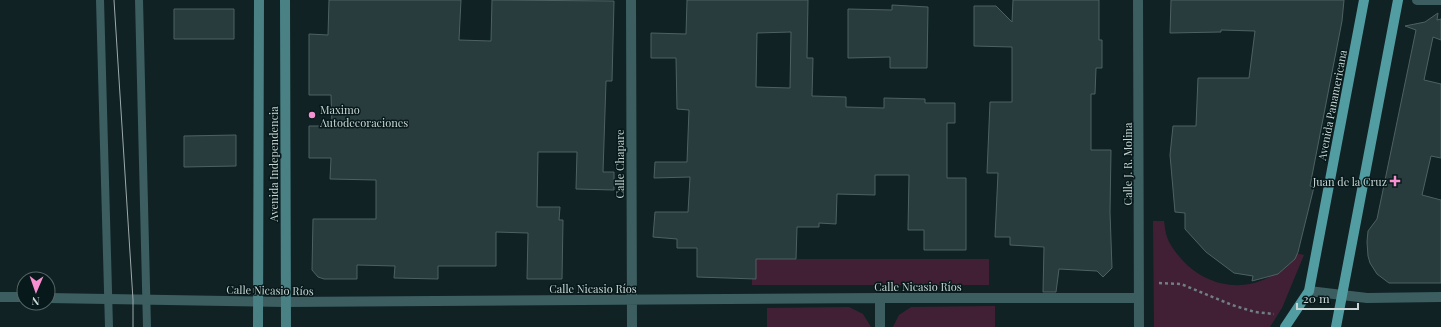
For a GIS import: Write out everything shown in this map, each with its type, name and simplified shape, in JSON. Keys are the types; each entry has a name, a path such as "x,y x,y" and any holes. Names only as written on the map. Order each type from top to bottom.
{"main road":[{"name":"Avenida Independencia","path":"258,327 259,0"},
{"name":"Avenida Independencia","path":"284,0 286,327"},
{"name":"Avenida Panamericana","path":"1285,327 1309,291 1364,0"},
{"path":"1336,327 1398,0"}],"street":[{"name":"Calle Chapare","path":"631,0 632,327"},
{"name":"Calle J. R. Molina","path":"1138,0 1139,327"},
{"path":"1417,0 1441,0"},
{"path":"1309,291 1367,298 1441,297"},
{"path":"0,297 16,297"},
{"name":"Calle Nicasio Ríos","path":"56,298 286,302 880,298 1139,298"},
{"path":"880,298 880,327"}],"lane":[{"path":"100,0 109,327"},
{"path":"139,0 147,327"}],"path":[{"path":"1159,283 1181,284 1232,305 1255,312 1274,314"}],"shaded area":[{"path":"1153,221 1164,221 1166,235 1170,244 1178,255 1191,268 1205,278 1221,283 1238,285 1254,283 1269,277 1283,267 1295,253 1304,255 1282,308 1270,327 1154,327"},
{"path":"752,259 989,259 989,285 752,285"},
{"path":"995,306 995,327 893,327 899,315 911,307"},
{"path":"849,307 863,314 871,327 767,327 767,308"}],"building":[{"path":"329,0 461,0 459,40 491,41 492,0 614,1 612,81 606,81 603,172 614,172 614,190 576,189 577,152 538,152 537,207 560,207 559,220 563,220 562,279 527,279 528,233 496,232 496,266 438,266 438,279 394,278 395,266 357,265 357,279 324,279 318,277 312,270 313,219 376,219 376,180 330,179 331,158 309,158 309,126 332,126 331,95 309,95 309,34 328,35"},
{"path":"687,0 808,0 807,58 813,58 812,96 846,97 846,107 884,108 884,98 925,99 925,103 955,103 955,123 947,123 947,178 966,178 966,250 924,250 924,230 908,230 909,175 875,175 875,195 837,194 836,224 819,223 819,227 797,227 796,259 756,259 756,279 697,277 697,248 677,248 677,239 653,237 655,212 688,212 690,177 654,178 655,162 687,162 689,110 677,109 676,58 651,58 651,33 686,34","holes":["791,32 790,88 756,87 757,33"]},
{"path":"1013,0 1099,0 1099,40 1102,40 1102,68 1096,68 1095,94 1091,94 1091,150 1111,150 1110,212 1112,268 1103,277 1097,271 1059,269 1056,292 1043,292 1044,247 1010,245 1010,237 995,237 998,173 987,173 990,102 1012,102 1012,47 974,46 974,6 996,6 1012,22"},
{"path":"1171,0 1344,0 1342,21 1310,186 1314,187 1298,252 1295,259 1278,274 1252,281 1253,276 1234,273 1206,252 1185,229 1185,213 1175,212 1170,155 1173,126 1196,126 1198,78 1249,78 1255,31 1221,30 1221,32 1170,33"},
{"path":"892,5 928,7 927,68 890,68 890,57 848,58 848,9 892,10"},
{"path":"174,9 234,9 234,39 174,39"},
{"path":"1438,13 1437,20 1441,19 1441,40 1433,37 1424,80 1441,84 1441,158 1431,156 1422,195 1441,200 1441,283 1389,283 1377,274 1370,263 1367,242 1368,231 1377,219 1416,30 1405,26 1425,22"},
{"path":"236,135 236,166 184,167 184,136"}],"tram line":[{"path":"114,0 133,300 133,327"}],"place":[{"name":"Maximo Autodecoraciones","path":"312,115"},
{"name":"Juan de la Cruz","path":"1395,181"}]}
